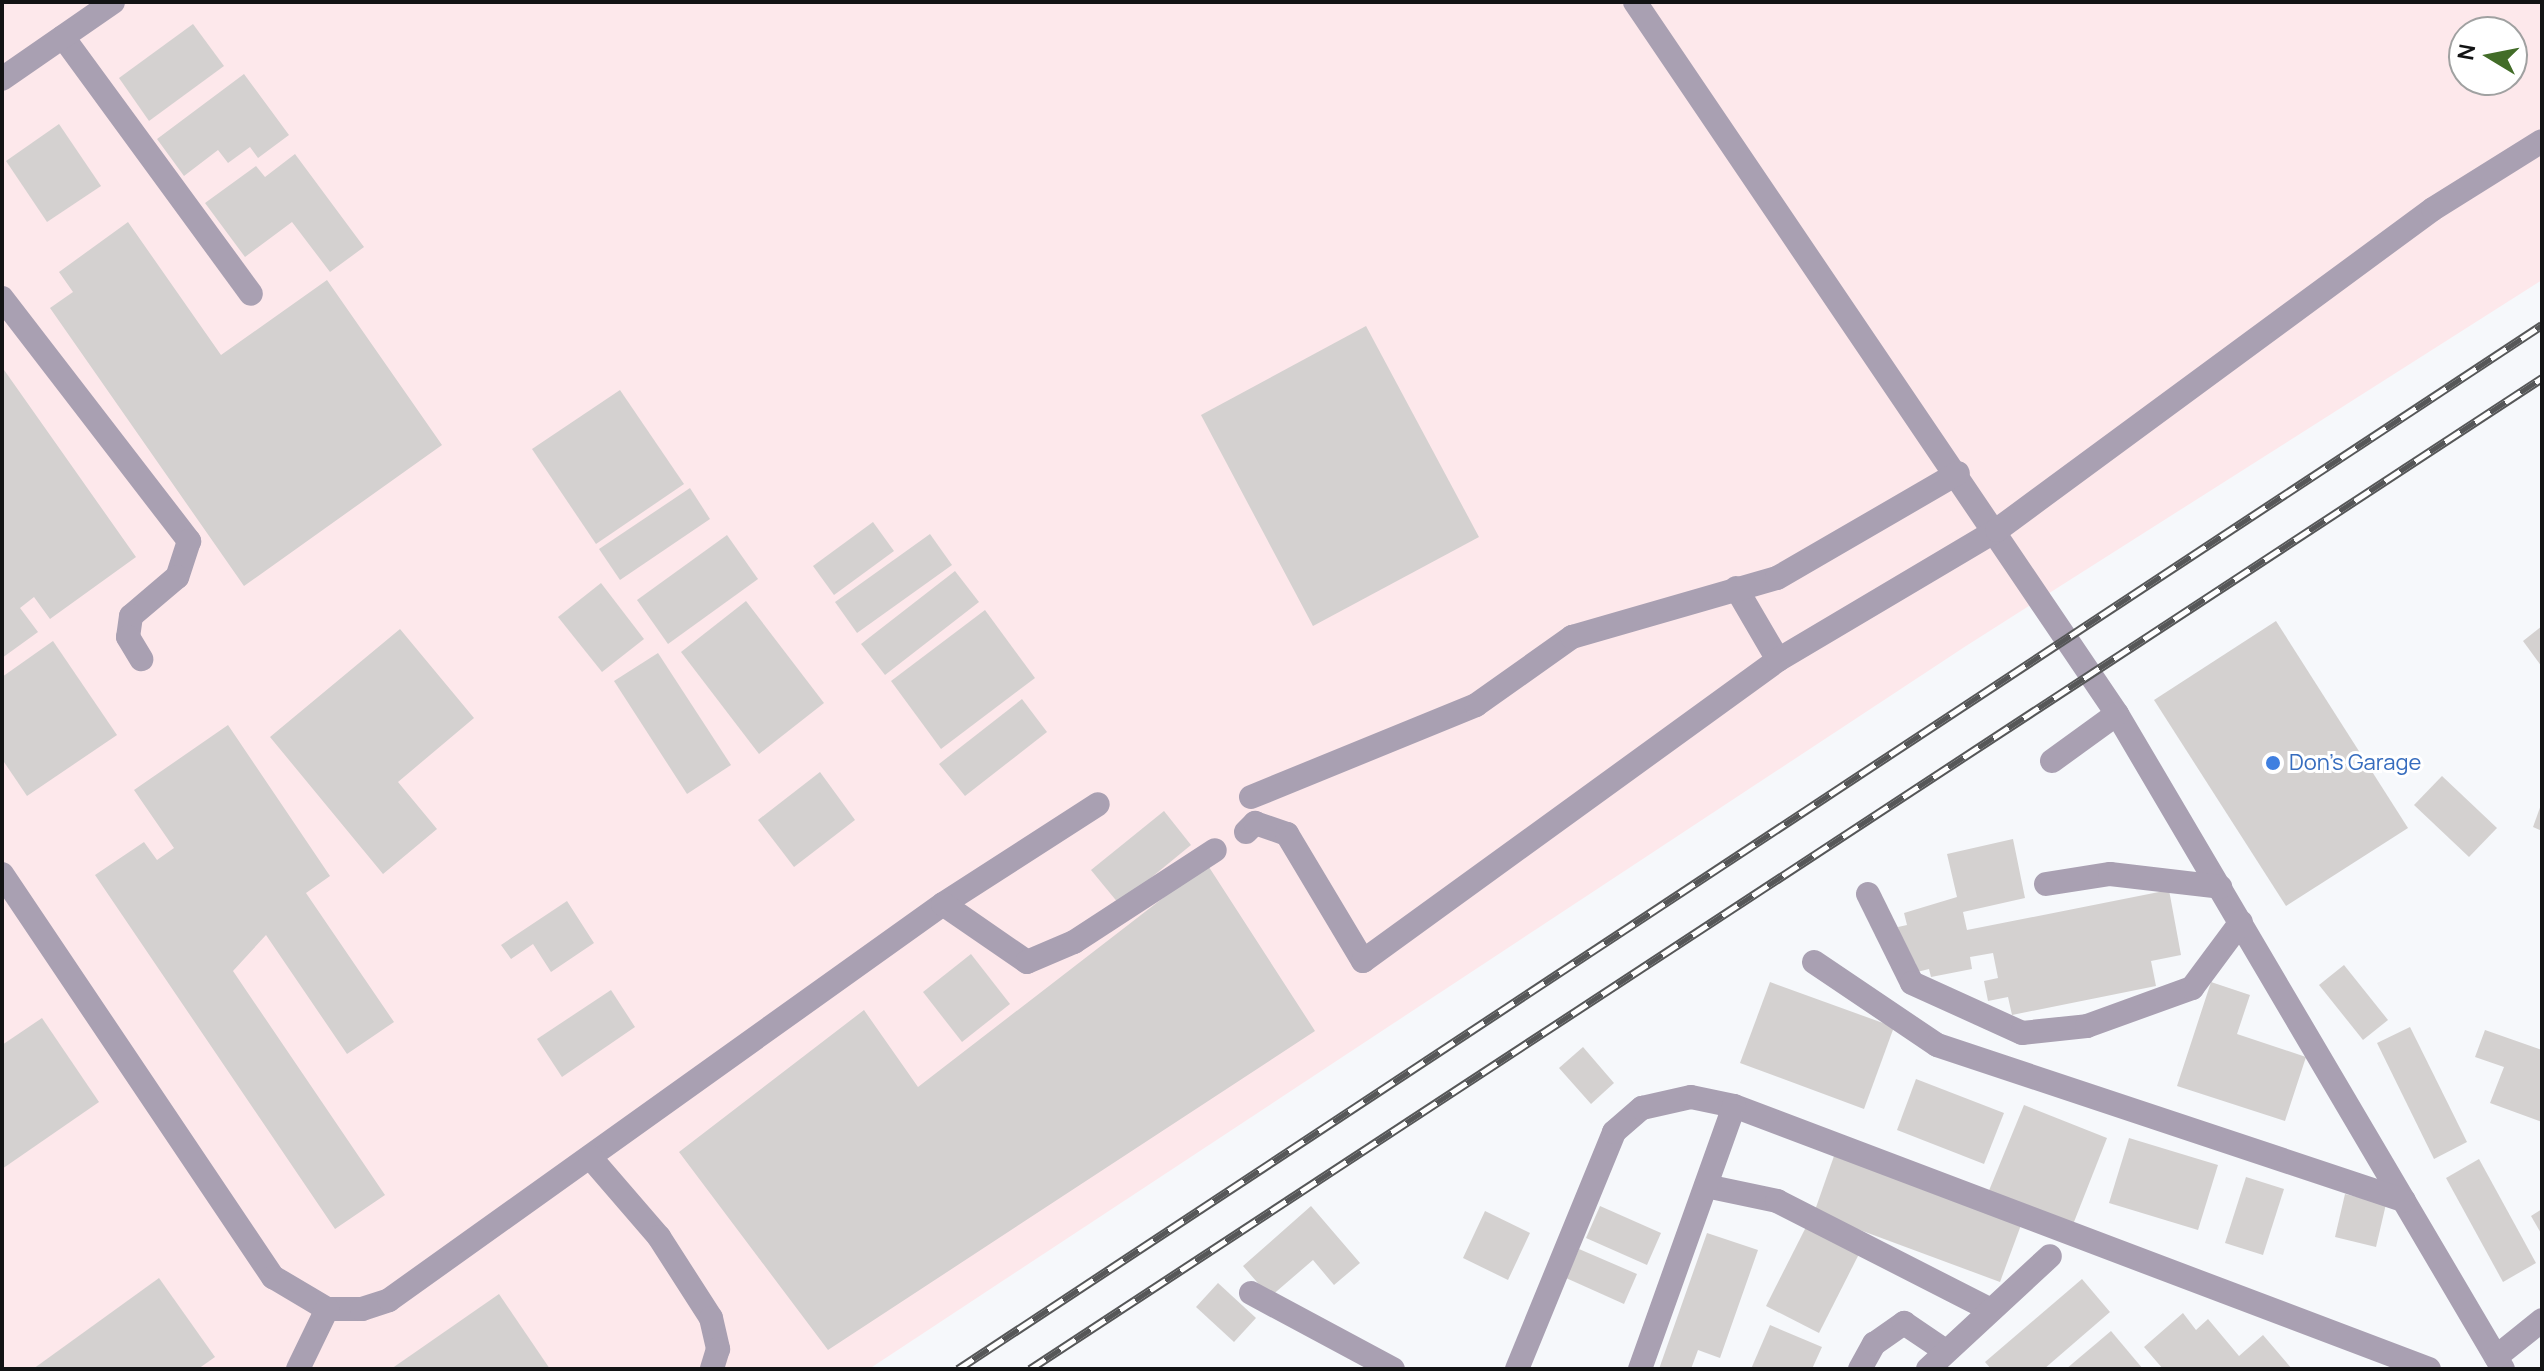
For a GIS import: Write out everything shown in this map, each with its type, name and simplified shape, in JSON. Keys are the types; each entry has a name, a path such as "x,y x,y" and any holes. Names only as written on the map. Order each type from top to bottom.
{"street":[{"path":"2,79 113,2"},
{"path":"1635,2 1997,530 2117,714 2499,1363 2542,1320"},
{"path":"63,37 251,294"},
{"path":"1246,832 1255,823 1287,834 1363,961 1778,660 1997,530 2433,209 2542,141"},
{"path":"2,298 189,541 177,577 131,616 128,637 141,659"},
{"path":"1251,797 1476,705 1572,637 1790,571 1958,473"},
{"path":"1736,588 1778,660"},
{"path":"2052,761 2117,714"},
{"path":"2,874 273,1277 327,1309 389,1300 943,904 1098,804"},
{"path":"943,904 1027,962 1074,942 1215,850"},
{"path":"2046,884 2110,874 2220,887"},
{"path":"1868,894 1912,983 2022,1033 2087,1026 2192,988 2241,922"},
{"path":"1814,962 1937,1045 2404,1200"},
{"path":"1517,1369 1614,1132 1642,1108 1691,1097 1734,1106 2429,1369"},
{"path":"1640,1369 1734,1106"},
{"path":"590,1157 659,1237 711,1318 718,1349 712,1369"},
{"path":"1706,1186 1723,1184 1777,1201 1991,1310"},
{"path":"1928,1369 1944,1350 2050,1256"},
{"path":"1251,1293 1393,1369"},
{"path":"298,1369 327,1309"},
{"path":"1860,1369 1874,1344 1904,1323 1944,1350"}],"shaded area":[{"path":"2,2 2542,2 2542,280 1966,646 869,1369 2,1369"}],"building":[{"path":"193,24 224,66 149,121 119,78"},
{"path":"244,74 289,135 258,158 250,147 228,163 218,150 184,176 157,139"},
{"path":"59,124 101,186 47,222 6,161"},
{"path":"295,154 364,247 330,272 292,222 245,257 205,203 256,166 265,177"},
{"path":"128,222 221,355 327,280 442,445 244,586 50,308 73,292 59,272"},
{"path":"1366,326 1479,537 1313,626 1201,415"},
{"path":"2,367 136,557 50,619 34,597 20,608 38,632 2,658"},
{"path":"620,390 684,484 596,544 532,449"},
{"path":"690,488 710,519 620,580 599,549"},
{"path":"873,522 894,551 834,595 813,566"},
{"path":"930,534 952,565 857,633 835,602"},
{"path":"727,535 758,579 668,644 637,600"},
{"path":"955,571 979,602 885,675 861,644"},
{"path":"601,583 644,639 602,672 558,617"},
{"path":"746,601 824,703 759,754 681,652"},
{"path":"985,610 1035,678 941,749 891,681"},
{"path":"2276,621 2408,828 2286,906 2154,700"},
{"path":"2542,626 2542,667 2523,641"},
{"path":"400,629 474,718 398,782 437,829 383,874 270,737"},
{"path":"53,641 117,735 27,796 2,759 2,677"},
{"path":"658,653 731,765 687,794 614,681"},
{"path":"1022,699 1047,732 965,796 939,764"},
{"path":"228,725 330,876 306,893 394,1022 347,1054 266,935 233,971 385,1195 335,1229 95,875 144,842 157,860 174,848 134,790"},
{"path":"820,772 855,820 794,867 758,820"},
{"path":"2442,776 2497,828 2469,857 2414,805"},
{"path":"2542,802 2542,831 2533,827"},
{"path":"1164,811 1191,845 1119,904 1091,870"},
{"path":"2013,839 2025,898 1963,912 1967,930 2169,890 2181,955 2151,961 2156,986 2012,1015 2008,997 1988,1001 1984,981 1998,978 1993,953 1970,957 1972,969 1931,977 1929,969 1917,972 1915,962 1905,964 1898,927 1907,925 1904,913 1957,897 1947,854"},
{"path":"1207,864 1315,1031 828,1350 679,1152 864,1010 918,1087"},
{"path":"567,901 594,943 551,972 533,944 511,959 501,945"},
{"path":"971,954 1010,1004 962,1042 923,992"},
{"path":"2344,965 2388,1020 2363,1040 2319,985"},
{"path":"1770,982 1894,1027 1864,1109 1740,1063"},
{"path":"2211,982 2250,995 2237,1034 2306,1057 2285,1121 2177,1086"},
{"path":"611,990 635,1027 562,1077 537,1039"},
{"path":"42,1018 99,1102 2,1169 2,1045"},
{"path":"2410,1027 2467,1142 2434,1159 2377,1043"},
{"path":"2485,1030 2542,1050 2542,1122 2490,1103 2504,1067 2475,1057"},
{"path":"1583,1047 1614,1083 1591,1104 1559,1068"},
{"path":"1916,1079 2004,1113 1984,1164 1897,1130"},
{"path":"2024,1105 2107,1138 2072,1227 1988,1193"},
{"path":"2129,1138 2218,1165 2198,1230 2109,1203"},
{"path":"1834,1156 2021,1225 2000,1282 1814,1213"},
{"path":"2479,1159 2536,1263 2503,1282 2446,1178"},
{"path":"2246,1177 2284,1189 2263,1255 2225,1243"},
{"path":"2345,1194 2386,1204 2376,1247 2335,1237"},
{"path":"1311,1206 1360,1263 1334,1285 1313,1260 1270,1297 1243,1266"},
{"path":"1600,1206 1661,1233 1647,1265 1586,1238"},
{"path":"2542,1209 2542,1235 2531,1216"},
{"path":"1485,1211 1530,1233 1508,1280 1463,1258"},
{"path":"1806,1227 1859,1254 1819,1333 1766,1306"},
{"path":"1707,1233 1758,1250 1720,1358 1698,1350 1691,1369 1659,1369"},
{"path":"1579,1249 1637,1274 1624,1304 1566,1278"},
{"path":"159,1278 215,1357 198,1369 33,1369"},
{"path":"2082,1279 2110,1312 2044,1369 1991,1369 1985,1362"},
{"path":"1218,1283 1256,1318 1234,1342 1196,1307"},
{"path":"499,1294 550,1369 391,1369"},
{"path":"2183,1313 2196,1330 2208,1319 2239,1356 2263,1335 2292,1369 2163,1369 2144,1347"},
{"path":"1770,1325 1822,1347 1812,1369 1751,1369"},
{"path":"2111,1331 2143,1369 2066,1369"}],"railway":[{"path":"958,1369 2542,325"},
{"path":"1030,1369 2542,378"}],"place":[{"name":"Don’s Garage","path":"2273,763"}]}
